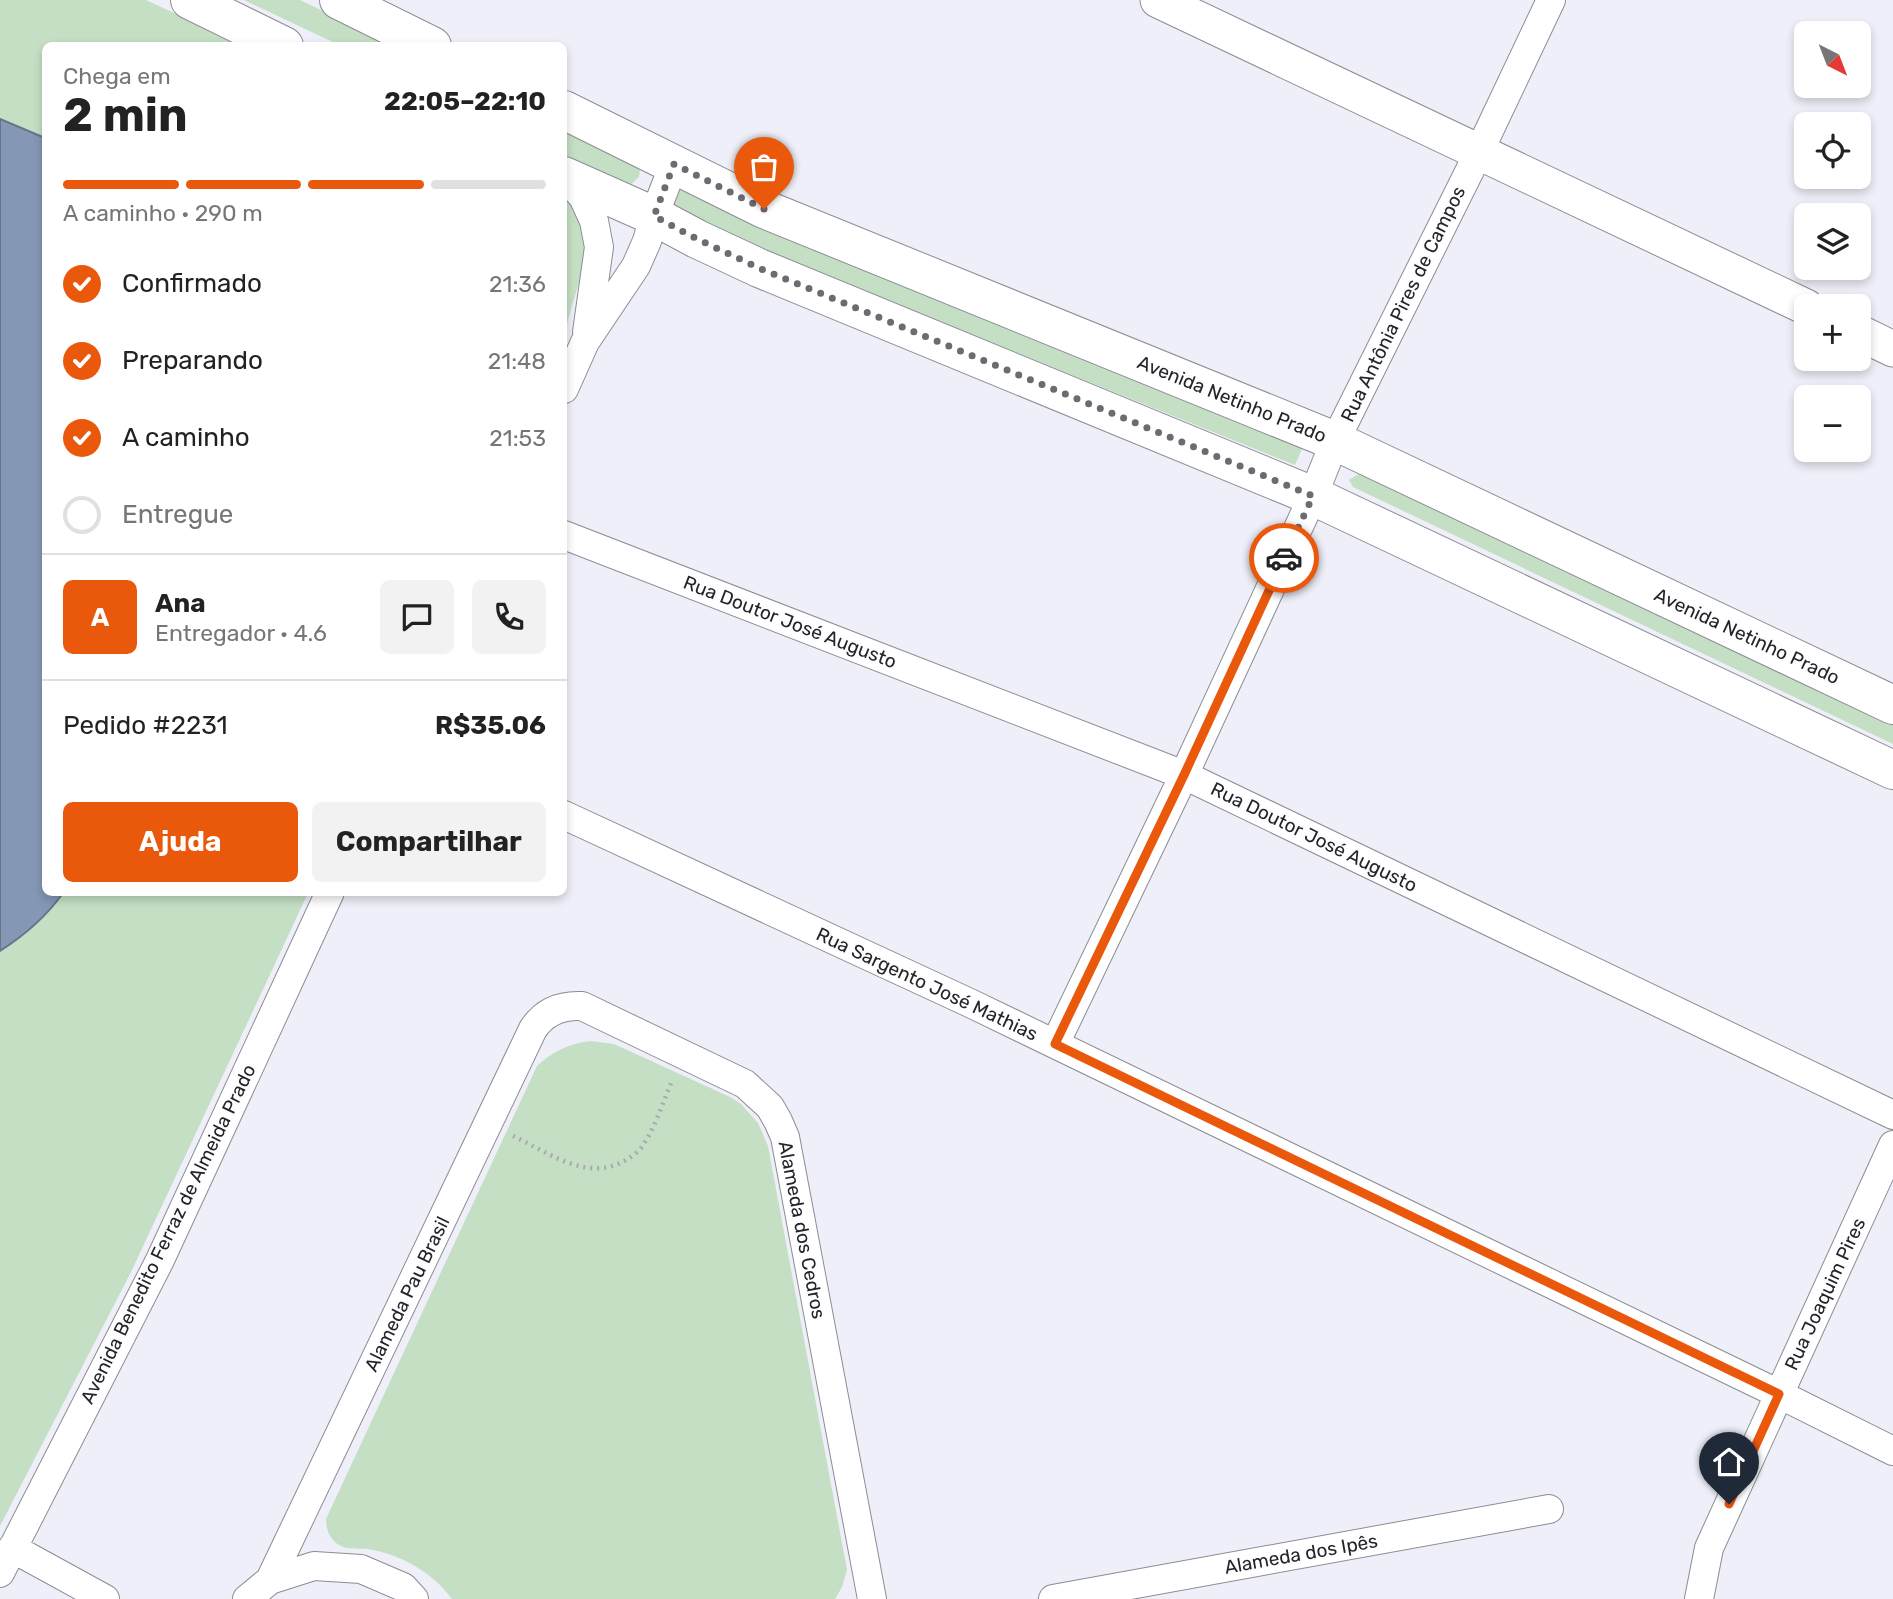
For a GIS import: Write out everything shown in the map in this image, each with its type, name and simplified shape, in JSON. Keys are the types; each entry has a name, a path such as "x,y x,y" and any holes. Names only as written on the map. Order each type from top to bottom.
{"main road":[{"path":"190,0 276,42"},
{"path":"339,0 424,42"},
{"name":"Avenida Netinho Prado","path":"567,111 764,209 1335,441 1893,705"},
{"path":"567,178 654,216 759,268 1313,496 1893,770"}],"street":[{"path":"1158,0 1794,301"},
{"name":"Rua Antônia Pires de Campos","path":"1055,1044 1184,775 1313,496 1335,441 1479,152 1551,0"},
{"path":"567,382 585,342 636,266 674,164"},
{"path":"567,180 583,198 594,221 599,247 585,342"},
{"path":"1871,338 1893,349"},
{"name":"Rua Doutor José Augusto","path":"567,536 1184,775 1893,1115"},
{"name":"Rua Sargento José Mathias","path":"567,816 972,1004 1893,1451"},
{"name":"Avenida Benedito Ferraz de Almeida Prado","path":"6,1560 160,1261 328,896"},
{"name":"Alameda dos Cedros","path":"550,1012 566,1006 582,1006 746,1084 770,1107 785,1137 872,1599"},
{"name":"Alameda Pau Brasil","path":"270,1580 533,1029 550,1012"},
{"name":"Rua Joaquim Pires","path":"1699,1599 1709,1548 1893,1145"},
{"name":"Alameda dos Ipês","path":"1053,1599 1549,1509"},
{"path":"6,1560 105,1599"},
{"path":"247,1599 270,1580 314,1566 360,1569 402,1587 414,1599"}],"path":[{"path":"488,1123 579,1167 597,1169 616,1166 633,1156 646,1141 683,1054"}],"green space":[{"path":"0,0 146,0 237,42 42,42 42,896 307,896 131,1272 0,1526"},
{"path":"244,0 300,0 388,42 333,42"},
{"path":"567,129 640,169 639,177 629,186 609,179 567,156"},
{"path":"670,180 1304,444 1295,465 669,211"},
{"path":"567,199 575,203 589,247 567,324"},
{"path":"1360,473 1893,718 1893,744 1353,487 1349,480"},
{"path":"590,1041 614,1044 730,1097 741,1104 758,1123 768,1146 847,1570 835,1599 452,1599 426,1573 404,1560 368,1549 344,1547 329,1535 326,1519 537,1066 562,1049"}],"water":[{"path":"0,119 42,137 42,896 61,896 34,925 0,951"}],"way so far":[{"path":"764,209 674,164 654,216 759,268 1313,496 1284,558"}],"route":[{"path":"1284,558 1055,1044 1779,1394 1729,1504"}]}
